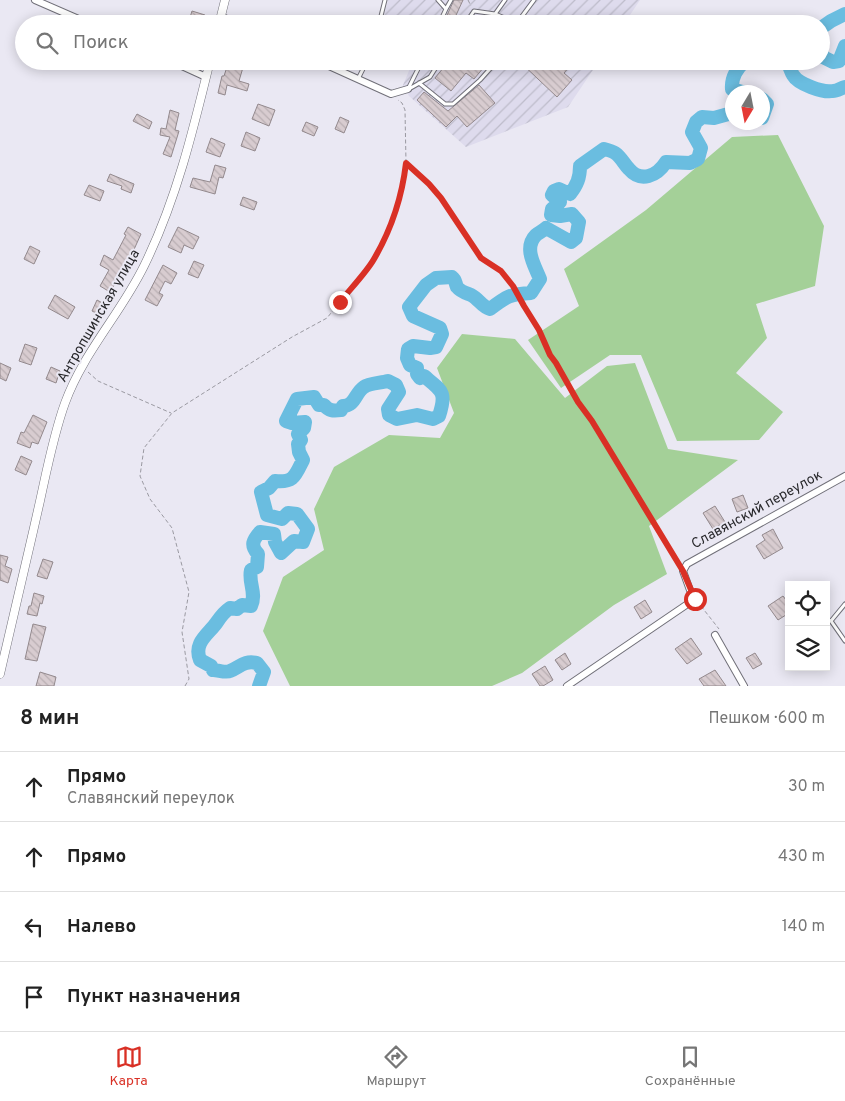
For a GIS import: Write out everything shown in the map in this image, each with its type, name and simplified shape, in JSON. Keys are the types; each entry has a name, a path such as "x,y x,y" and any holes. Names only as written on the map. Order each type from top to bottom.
{"street":[{"path":"35,0 69,15"},
{"path":"221,15 225,0"},
{"path":"191,70 206,77"},
{"name":"Антропшинская улица","path":"0,674 65,403 82,366 122,305 144,266 166,217 179,180 208,70"},
{"path":"337,70 391,94 408,90"},
{"name":"Славянский переулок","path":"683,571 687,564 845,476"},
{"path":"566,686 689,603 691,596 683,571"},
{"path":"716,635 744,686"}],"lane":[{"path":"381,15 385,0"},
{"path":"438,0 446,9"},
{"path":"443,15 451,0"},
{"path":"471,15 474,11 495,14 505,0"},
{"path":"523,15 534,0"},
{"path":"358,80 363,70"},
{"path":"408,90 418,70"},
{"path":"408,90 430,77 434,70"},
{"path":"418,83 444,104 453,104 489,70"},
{"path":"830,618 845,604"},
{"path":"830,622 845,641"}],"path":[{"path":"468,0 474,11"},
{"path":"185,686 189,679 182,632 189,592 172,528 150,499 140,476 144,448 172,413 292,337 327,318 373,260 392,222 403,190 406,163 404,110 402,103 391,94"},
{"path":"406,163 441,198 481,258 501,271 514,288 578,402 592,421 683,571"},
{"path":"82,366 98,381 172,413"},
{"path":"691,596 722,634 722,646"}],"shaded area":[{"path":"388,0 640,0 630,15 384,15"},
{"path":"409,70 593,70 568,107 466,147 409,96 403,85"}],"green space":[{"path":"778,135 824,226 815,286 756,304 767,338 736,373 783,412 759,440 677,441 641,355 610,355 561,388 528,340 579,306 564,269 646,210 732,137"},
{"path":"462,334 515,339 565,398 607,366 635,363 668,449 738,460 649,526 667,574 614,605 522,673 492,686 290,686 263,631 283,577 324,550 314,509 334,467 389,435 440,438 454,413 437,368"}],"building":[{"path":"454,0 463,0 456,15 447,15"},
{"path":"192,11 205,15 191,15"},
{"path":"226,70 242,70 239,81 249,84 247,91 227,85 225,95 218,93 222,76 224,76"},
{"path":"442,70 482,70 474,79 466,73 451,91 435,78"},
{"path":"528,70 567,70 564,73 572,80 557,97"},
{"path":"479,85 495,103 467,127 457,116 446,127 417,100 424,92 448,111"},
{"path":"258,104 275,110 269,126 252,119"},
{"path":"170,110 179,113 175,130 179,131 171,157 163,154 170,137 160,135 161,128 166,129"},
{"path":"137,114 152,122 149,129 133,121"},
{"path":"340,117 349,121 344,133 335,129"},
{"path":"306,122 318,127 314,136 302,131"},
{"path":"246,132 260,138 255,151 241,146"},
{"path":"211,138 225,144 220,157 206,152"},
{"path":"215,165 226,168 223,178 219,177 215,194 190,187 193,178 210,182"},
{"path":"110,174 134,184 131,193 121,189 122,186 107,181"},
{"path":"89,185 104,191 100,201 84,195"},
{"path":"243,197 257,202 254,210 240,205"},
{"path":"128,227 141,234 122,276 120,275 110,292 100,286 109,270 100,265 104,255 113,260"},
{"path":"178,227 199,237 193,249 184,245 181,253 168,247"},
{"path":"30,246 40,251 34,264 24,259"},
{"path":"194,261 204,265 198,278 188,274"},
{"path":"163,265 177,273 171,284 165,281 159,293 163,295 157,306 145,300"},
{"path":"55,295 75,307 68,319 48,308"},
{"path":"97,300 108,306 102,316 92,311"},
{"path":"25,344 37,348 31,365 19,361"},
{"path":"0,363 11,368 6,381 0,378"},
{"path":"51,367 60,371 56,383 46,379"},
{"path":"33,415 47,422 38,444 32,442 30,448 17,443 21,432 24,433"},
{"path":"21,456 32,461 26,475 15,470"},
{"path":"743,495 748,508 737,512 732,499"},
{"path":"715,506 725,522 713,529 703,513"},
{"path":"773,529 783,548 764,559 756,546 765,540 762,535"},
{"path":"0,555 8,557 5,566 12,569 8,583 0,580"},
{"path":"43,559 53,562 47,579 37,576"},
{"path":"34,593 44,596 37,616 27,614"},
{"path":"783,596 785,599 785,616 778,620 768,606"},
{"path":"645,600 652,612 641,619 634,607"},
{"path":"33,624 46,627 37,661 25,659"},
{"path":"691,638 702,654 687,664 675,649"},
{"path":"565,653 571,664 562,670 555,660"},
{"path":"755,653 762,664 753,669 746,658"},
{"path":"545,666 553,680 540,686 532,674"},
{"path":"715,670 726,686 704,686 699,679"},
{"path":"40,672 56,677 54,686 36,686"}],"waterway":[{"path":"830,22 845,14"},
{"path":"830,60 839,61 845,46"},
{"path":"732,85 737,70"},
{"path":"791,70 800,82 823,91 836,91 845,87"},
{"path":"259,686 264,672 257,663 245,663 228,672 224,672 213,670 211,666 200,660 198,654 200,643 223,614 230,608 237,609 242,605 251,606 253,597 250,575 251,570 257,567 258,554 253,543 260,532 274,534 275,542 281,553 294,541 303,542 308,529 297,514 288,513 282,519 267,515 261,492 269,488 275,481 286,481 293,477 303,460 299,452 298,444 301,440 298,434 304,428 305,422 292,423 286,421 297,399 314,397 319,405 324,405 331,410 341,410 343,406 353,402 364,387 388,381 396,385 399,392 388,409 389,415 397,419 417,415 433,419 439,416 443,402 439,389 424,376 420,378 417,374 417,368 410,365 407,358 408,349 413,346 436,347 442,334 440,328 413,316 409,307 426,285 436,278 452,277 460,290 474,297 490,309 509,296 531,293 540,279 530,251 532,240 536,235 546,228 571,242 576,238 579,222 572,214 551,215 552,209 560,202 552,195 554,191 559,189 570,194 578,181 580,166 604,149 615,153 634,173 644,177 654,174 666,162 690,163 698,159 701,148 692,132 696,122 702,117 714,118 725,115"}],"route":[{"path":"340,302 373,260 392,222 403,190 406,163 420,174 441,198 481,258 490,266 501,271 513,286 539,330 546,348 578,402 592,421 683,571 695,599"}]}
